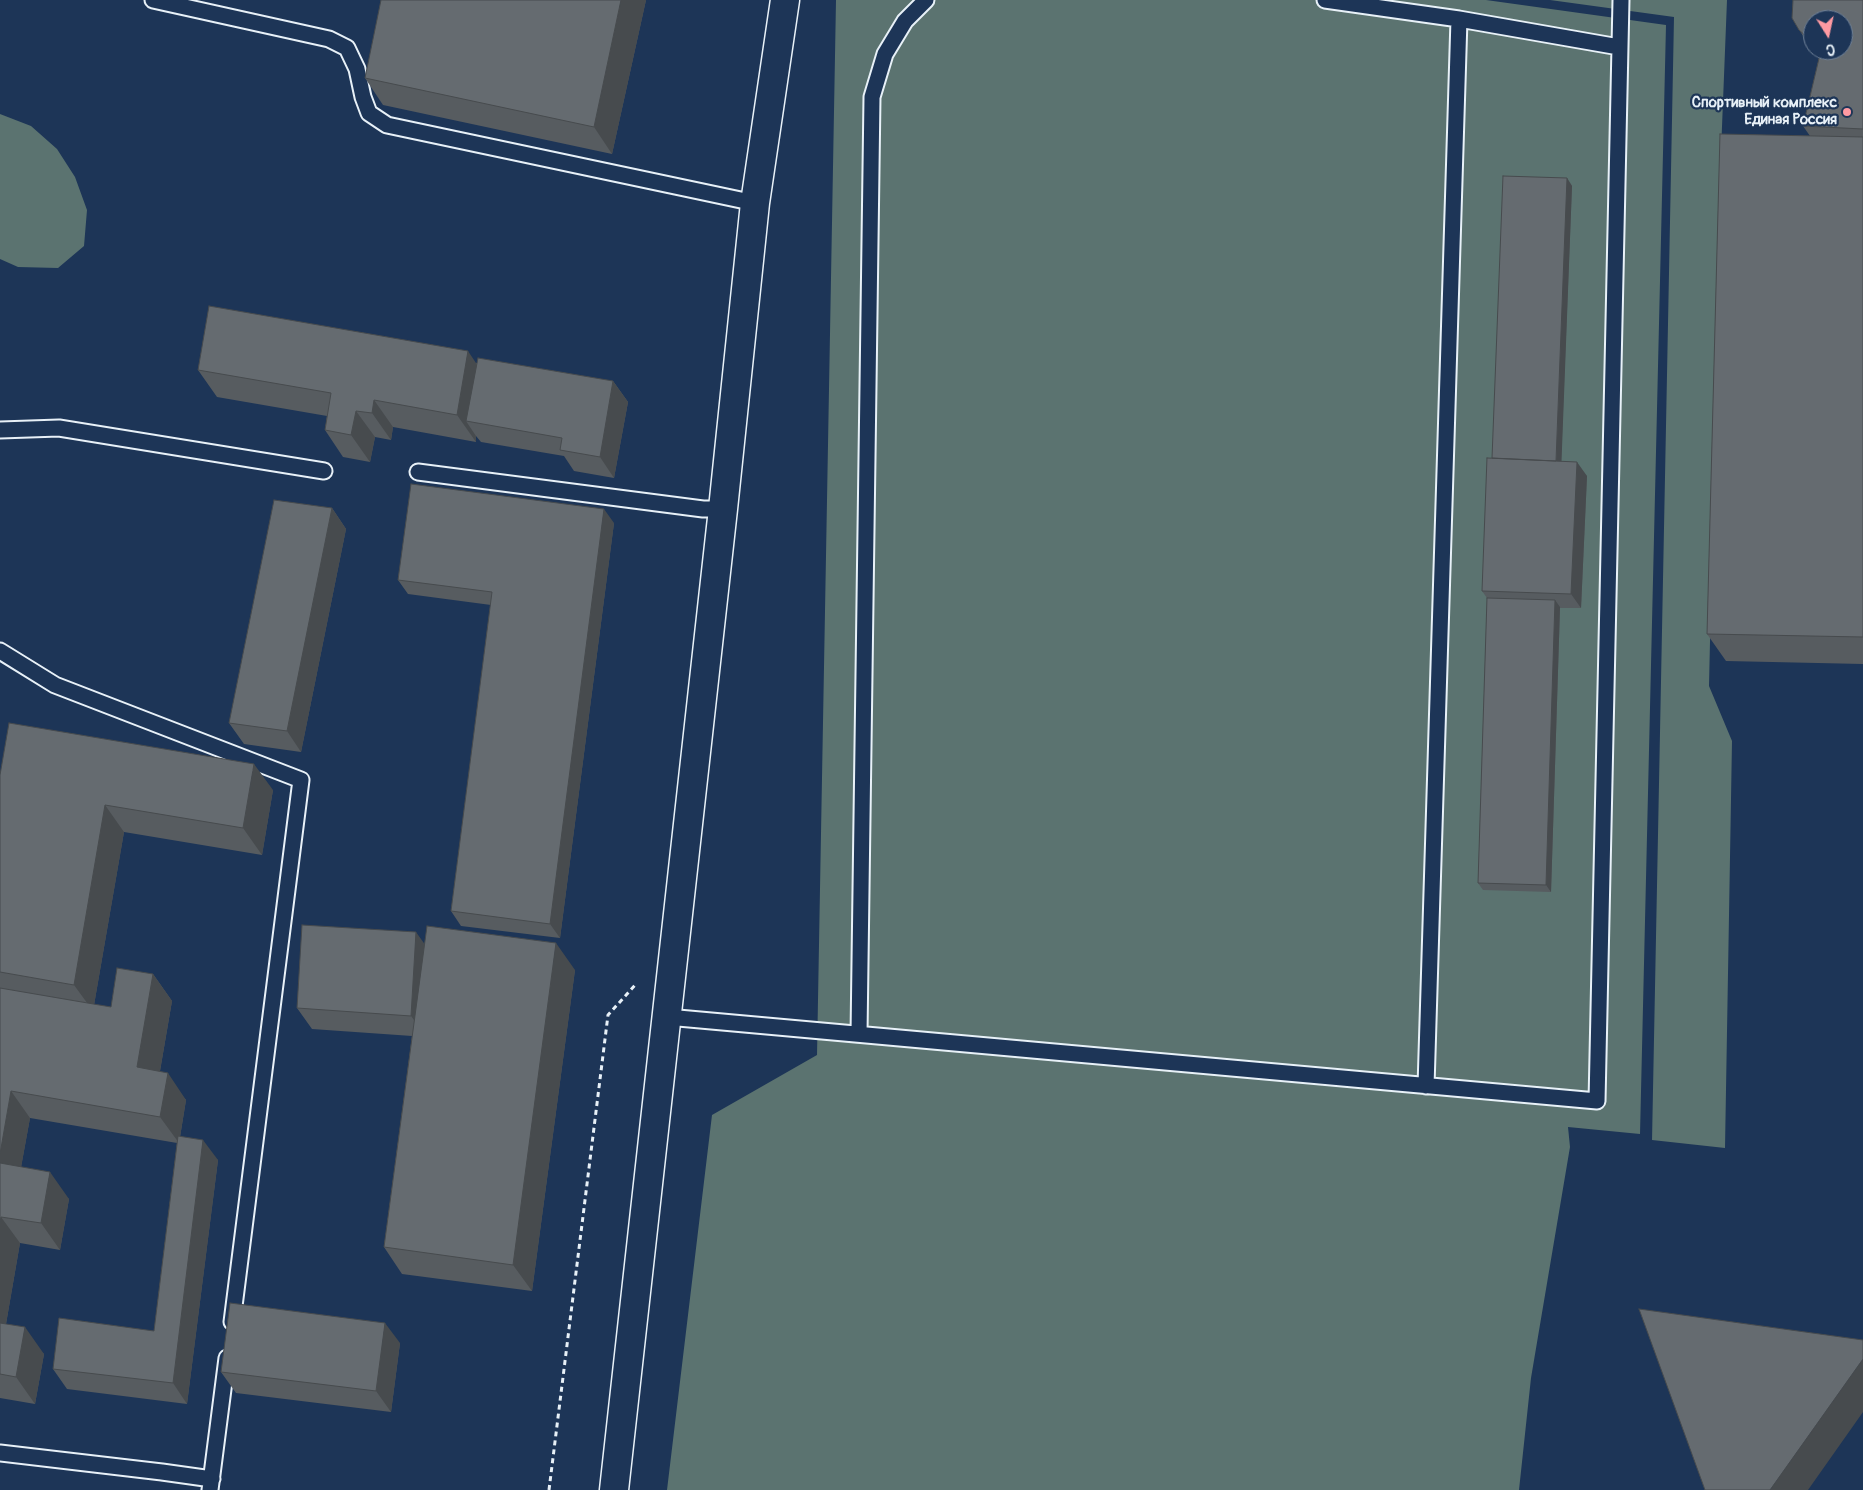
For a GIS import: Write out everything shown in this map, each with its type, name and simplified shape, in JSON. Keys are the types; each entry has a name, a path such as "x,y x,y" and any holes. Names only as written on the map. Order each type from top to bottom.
{"street":[{"path":"614,1490 723,509 755,203 784,0"}],"lane":[{"path":"153,0 329,39 347,48 357,69 363,97 369,113 387,125 755,203"},
{"path":"859,1034 872,97 885,54 905,21 926,0"},
{"path":"1325,0 1459,19 1619,47"},
{"path":"667,1017 1597,1101 1621,0"},
{"path":"1426,1086 1459,19"},
{"path":"0,430 60,428 324,471"},
{"path":"418,472 703,509 723,509"},
{"path":"0,651 55,685 301,780 211,1485 162,1472 0,1453"}],"green space":[{"path":"836,0 1486,0 1666,25 1640,1134 1568,1127 1570,1147 1531,1378 1519,1490 667,1490 712,1115 817,1055"},
{"path":"1550,0 1727,0 1721,152 1709,686 1732,741 1725,1148 1652,1140 1674,17"},
{"path":"0,114 31,126 57,149 75,177 87,210 84,246 58,268 18,267 0,259"}],"building":[{"path":"381,0 621,0 594,127 365,78"},
{"path":"1793,0 1863,0 1863,129 1803,126 1819,60 1853,60 1853,10 1803,10 1803,34 1792,18"},
{"path":"1720,134 1863,137 1863,637 1707,634"},
{"path":"1503,176 1567,178 1556,461 1492,458"},
{"path":"209,306 468,351 457,415 374,400 372,413 356,411 351,435 325,430 331,393 198,370"},
{"path":"478,358 613,381 600,457 560,450 562,438 466,421"},
{"path":"1487,458 1577,462 1571,594 1482,591"},
{"path":"411,484 604,509 550,924 451,911 492,592 398,580"},
{"path":"274,500 332,508 287,731 229,723"},
{"path":"1487,598 1555,600 1546,885 1478,883"},
{"path":"9,723 254,764 243,828 105,805 74,985 0,972 0,775"},
{"path":"302,925 416,932 411,1016 297,1008"},
{"path":"427,926 556,943 513,1265 384,1247"},
{"path":"117,968 153,974 137,1067 168,1073 160,1117 11,1091 0,1154 0,988 111,1007"},
{"path":"178,1136 203,1140 173,1383 53,1369 59,1318 154,1331"},
{"path":"0,1163 50,1172 41,1223 1,1217 0,1222"},
{"path":"230,1303 385,1323 376,1391 221,1372"},
{"path":"1639,1309 1863,1340 1863,1359 1770,1490 1705,1490"},
{"path":"0,1323 25,1327 16,1377 0,1374"}],"place":[{"name":"Спортивный комплекс Единая Россия","path":"1847,112"}]}
